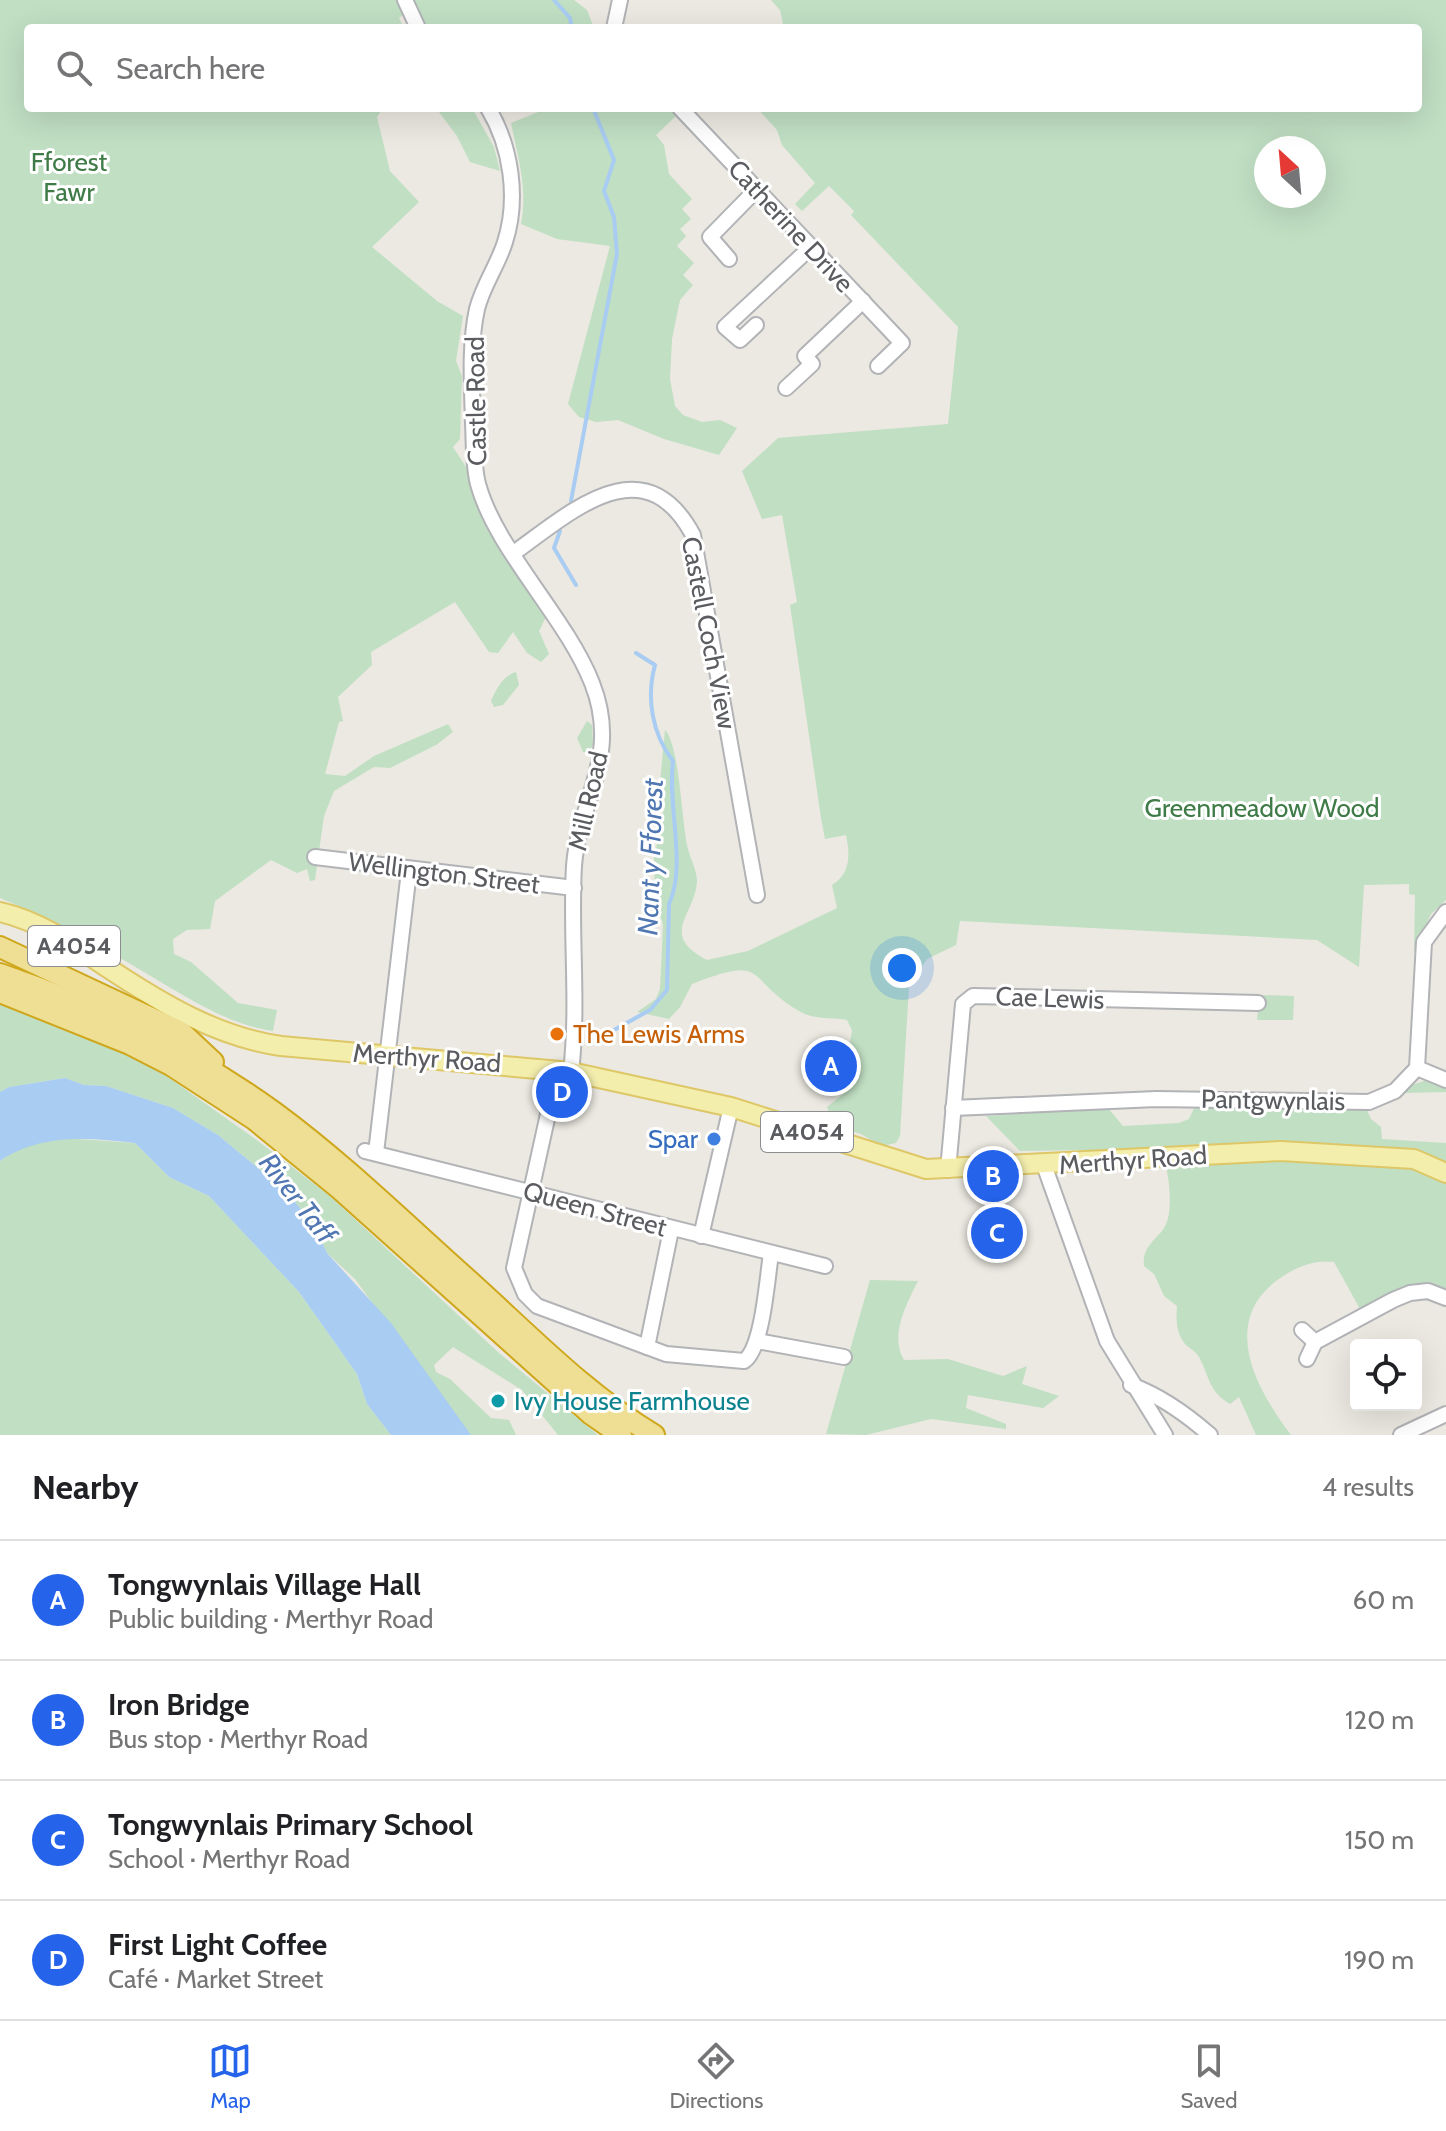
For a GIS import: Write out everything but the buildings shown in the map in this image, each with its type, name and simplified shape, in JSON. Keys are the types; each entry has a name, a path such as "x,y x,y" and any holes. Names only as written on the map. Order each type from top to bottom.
{"highway":[{"path":"0,947 181,1032 246,1093 366,1189 598,1396 654,1435"},
{"path":"0,974 104,1013 187,1056 246,1093"},
{"path":"0,992 130,1044 171,1065 254,1119 340,1189 591,1414 621,1435"}],"main road":[{"name":"Merthyr Road","path":"0,912 59,936 154,997 203,1024 240,1038 281,1046 565,1070 731,1107 890,1160 948,1170 1281,1151 1414,1159 1446,1173"}],"street":[{"path":"615,24 620,0"},
{"path":"406,6 416,24"},
{"name":"Castle Road","path":"490,112 506,143 511,170 509,226 474,323 471,373 476,471 486,503 515,552"},
{"name":"Catherine Drive","path":"684,112 902,343 878,366"},
{"path":"729,259 710,237 756,190"},
{"path":"756,325 740,340 725,327 811,247"},
{"path":"786,388 812,364 805,356 863,301"},
{"name":"Castell Coch View","path":"515,552 584,503 617,490 649,493 671,507 686,522 693,535 757,895"},
{"name":"Mill Road","path":"515,552 580,658 599,705 603,752 574,862 575,1035 529,1191 515,1255 517,1279 537,1306 666,1354 744,1361 752,1356 757,1341"},
{"name":"Wellington Street","path":"315,857 409,871 574,888"},
{"path":"389,1056 409,871"},
{"path":"1446,912 1424,942 1417,1068 1446,1080"},
{"name":"Cae Lewis","path":"948,1170 963,1004 973,996 1258,1003"},
{"name":"Queen Street","path":"389,1056 370,1152 671,1230 825,1266"},
{"name":"Pantgwynlais","path":"953,1108 1156,1099 1369,1102 1395,1091 1417,1068"},
{"path":"701,1236 731,1107"},
{"path":"1044,1165 1107,1341 1131,1385 1165,1435"},
{"path":"647,1347 671,1230"},
{"path":"771,1254 757,1341 844,1357"},
{"path":"1307,1359 1315,1342 1410,1293 1428,1291 1446,1298"},
{"path":"1302,1330 1315,1342"},
{"path":"1131,1385 1188,1416 1210,1435"},
{"path":"1401,1435 1446,1414"}],"green space":[{"name":"Fforest Fawr","path":"0,0 574,0 587,10 592,24 415,24 407,12 399,18 402,24 24,24 24,112 380,112 377,117 390,171 419,202 372,247 437,301 463,316 456,361 462,376 460,439 453,447 468,470 517,577 546,617 539,631 549,654 541,662 527,653 513,632 498,653 489,652 455,602 371,652 372,665 338,697 343,721 339,722 325,774 345,776 374,756 448,724 453,732 436,745 390,768 374,767 334,791 324,816 315,880 310,881 307,869 297,873 271,860 215,901 210,929 187,930 173,939 174,954 191,962 238,1003 277,1010 273,1031 240,1023 208,1009 76,934 0,898"},
{"name":"Greenmeadow Wood","path":"771,0 1446,0 1446,900 1431,914 1414,952 1415,895 1409,894 1409,884 1364,885 1359,967 1317,940 960,921 956,945 927,959 909,987 900,1136 896,1143 881,1146 861,1134 834,1126 827,1107 843,1094 852,1030 847,1020 805,1014 754,974 745,971 717,975 692,984 680,1007 669,1019 637,1012 656,999 660,989 663,925 655,896 654,858 664,808 660,782 665,730 674,750 687,845 697,877 682,933 684,942 692,951 707,960 748,951 837,908 832,885 843,875 848,863 846,835 825,839 821,818 790,605 797,602 782,515 762,519 742,471 778,438 948,424 958,327 851,215 854,211 829,186 802,211 795,204 815,183 782,145 777,130 761,112 1422,112 1422,24 783,24 780,10"},
{"path":"439,112 474,112 494,147 500,171 470,162 457,136"},
{"path":"538,112 674,112 677,115 656,135 664,145 669,174 692,199 682,209 691,219 680,229 686,236 677,246 694,263 683,275 693,285 680,300 672,339 670,379 675,406 683,415 702,422 720,420 737,428 719,455 664,439 618,420 596,422 579,417 568,404 610,246 557,239 521,224 523,185 511,123"},
{"path":"516,672 519,685 503,705 494,707 491,701 498,687"},
{"path":"587,721 592,725 593,745 589,752 583,752 577,738"},
{"path":"1260,995 1294,996 1293,1020 1257,1020"},
{"path":"0,1003 141,1058 258,1141 330,1196 499,1353 598,1435 558,1435 522,1390 453,1347 434,1365 436,1372 450,1379 491,1418 509,1420 516,1435 468,1435 355,1279 327,1253 313,1224 287,1192 218,1135 173,1108 106,1086 84,1085 65,1078 9,1087 0,1092"},
{"path":"1427,1080 1446,1086 1446,1092 1406,1093 1406,1087"},
{"path":"1195,1106 1366,1108 1371,1119 1381,1127 1382,1139 1446,1143 1446,1290 1412,1288 1360,1309 1334,1262 1326,1261 1311,1263 1290,1272 1259,1298 1250,1317 1247,1337 1250,1357 1266,1398 1291,1435 1256,1435 1239,1397 1230,1404 1217,1394 1199,1357 1180,1335 1177,1306 1164,1296 1154,1274 1144,1266 1146,1251 1168,1218 1169,1184 1163,1149 1020,1151 986,1116 1108,1108 1123,1126 1179,1123 1189,1119"},
{"path":"62,1138 135,1143 169,1177 209,1196 299,1292 357,1374 367,1404 391,1435 0,1435 0,1161 21,1147"},
{"path":"870,1280 918,1281 899,1330 898,1341 904,1360 948,1359 1003,1376 1027,1366 1022,1384 1059,1396 1043,1408 968,1395 966,1408 1006,1424 1006,1429 931,1419 866,1435 826,1434"}],"water":[{"path":"65,1078 84,1085 106,1086 173,1108 218,1135 287,1192 313,1224 327,1253 391,1323 471,1435 391,1435 367,1404 357,1374 299,1292 209,1196 169,1177 135,1143 82,1139 49,1142 16,1152 0,1161 0,1092 9,1087"}],"waterway":[{"name":"Nant y Fforest","path":"554,0 570,18 571,24"},
{"name":"Nant y Fforest","path":"571,501 617,254 614,217 604,191 614,160 595,112"},
{"name":"Nant y Fforest","path":"560,531 554,548 576,585"},
{"name":"Nant y Fforest","path":"596,1040 650,1010 667,990 669,904 674,889 677,853 672,796 673,761 660,739 653,715 651,690 655,665 636,653"}],"place":[{"name":"The Lewis Arms","path":"557,1034"},
{"name":"Tongwynlais Village Hall","path":"831,1066"},
{"name":"First Light Coffee","path":"562,1092"},
{"name":"Spar","path":"714,1139"},
{"name":"Iron Bridge","path":"993,1176"},
{"name":"Tongwynlais Primary School","path":"997,1233"},
{"name":"Ivy House Farmhouse","path":"498,1401"}],"water label":[{"name":"River Taff","path":"298,1198"}]}
